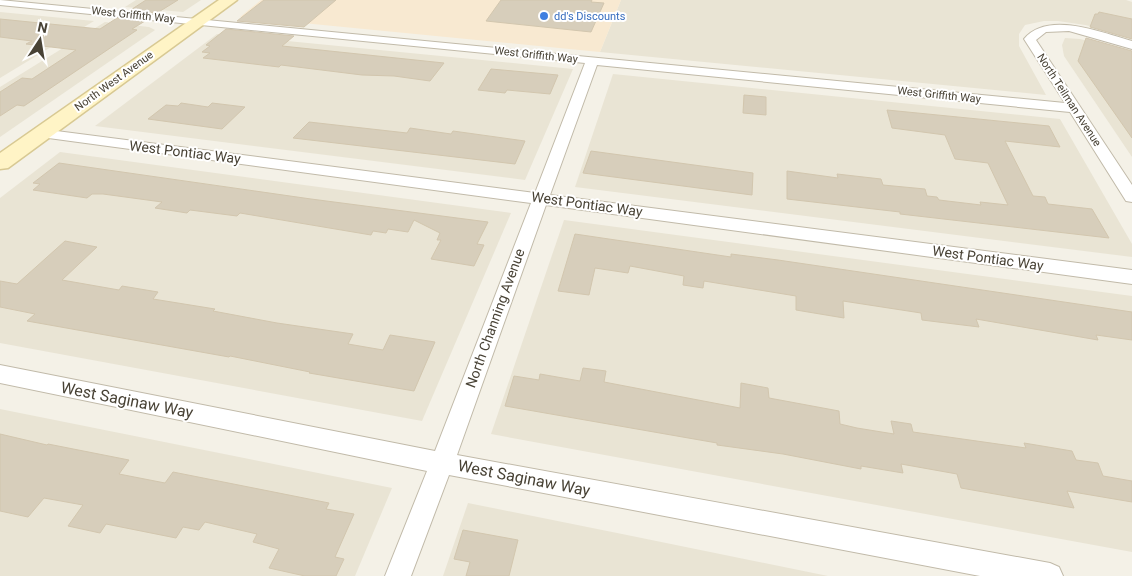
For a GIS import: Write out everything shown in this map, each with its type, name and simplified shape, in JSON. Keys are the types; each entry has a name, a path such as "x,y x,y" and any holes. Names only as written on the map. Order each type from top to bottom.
{"main road":[{"name":"North West Avenue","path":"0,163 229,0"}],"street":[{"name":"West Griffith Way","path":"0,2 35,3 198,22 1073,108"},
{"name":"North Teilman Avenue","path":"1132,45 1070,28 1043,29 1030,39 1132,197"},
{"name":"North Channing Avenue","path":"398,576 592,61"},
{"name":"West Pontiac Way","path":"42,133 1132,277"},
{"name":"West Saginaw Way","path":"0,374 442,463 1050,576"}],"shaded area":[{"path":"136,0 201,0 183,12 125,7"},
{"path":"261,0 621,0 600,52 240,17"},
{"path":"621,0 1126,0 1132,2 1132,36 1058,21 1044,21 1025,25 1019,34 1019,46 1046,95 600,52"},
{"path":"0,12 94,21 0,78"},
{"path":"105,22 149,27 155,30 0,137 0,87"},
{"path":"217,34 573,69 525,180 95,126"},
{"path":"1065,38 1080,39 1132,52 1132,157 1064,56 1062,45"},
{"path":"613,74 1060,119 1132,244 1132,257 575,187"},
{"path":"60,152 511,213 422,421 0,343 0,198"},
{"path":"564,220 1132,296 1132,552 491,434"},
{"path":"0,409 392,488 355,576 0,576"},
{"path":"468,503 627,535 828,576 443,576"}],"building":[{"path":"146,0 178,0 157,13 129,11"},
{"path":"264,0 336,0 304,27 237,21"},
{"name":"dd's Discounts","path":"501,0 592,0 591,2 604,3 591,32 486,21"},
{"path":"1099,12 1132,19 1132,39 1090,27 1095,14"},
{"path":"117,18 145,21 132,29 137,30 24,106 17,105 0,116 0,92 22,78 32,79 76,50 26,44 32,41 0,37 0,19 100,29"},
{"path":"226,29 294,36 282,46 444,63 430,81 203,58 210,53 202,52 210,46 206,45"},
{"path":"1086,38 1132,51 1132,138 1078,61"},
{"path":"491,69 558,75 550,94 507,90 505,93 478,90"},
{"path":"744,95 766,97 766,115 743,113"},
{"path":"181,103 208,107 212,103 245,107 222,129 148,119 166,105 178,106"},
{"path":"887,110 1049,126 1060,147 1005,141 1033,196 1045,197 1048,204 1092,209 1109,238 787,199 787,171 838,178 837,174 881,179 883,185 925,189 927,196 937,197 939,200 981,205 980,202 1008,205 988,163 955,159 945,135 892,128"},
{"path":"309,122 407,133 410,128 451,134 453,131 525,141 515,164 293,138"},
{"path":"591,151 753,173 752,195 583,173"},
{"path":"59,163 488,222 477,244 484,245 474,266 431,259 441,240 437,240 440,233 414,220 408,232 388,229 386,233 373,231 371,235 240,213 237,216 190,210 187,213 155,208 162,202 103,194 92,194 87,198 33,190 40,184 33,183"},
{"path":"575,234 731,257 731,254 778,260 1132,312 1132,340 1096,335 1098,340 976,319 979,327 922,320 921,313 843,301 844,318 796,310 796,296 704,281 703,288 683,285 684,276 630,266 628,273 595,268 589,295 558,291"},
{"path":"65,241 97,247 62,280 119,290 122,286 158,292 153,299 215,309 213,311 277,323 353,334 348,344 383,350 390,335 435,342 414,391 309,373 230,356 27,321 35,314 0,307 0,281 17,284"},
{"path":"583,368 606,371 604,382 740,408 741,383 768,388 769,398 839,411 840,424 857,428 894,434 891,421 911,424 913,432 1026,448 1024,443 1072,451 1076,460 1098,463 1103,476 1132,481 1132,502 1067,491 1074,508 961,488 957,474 901,464 903,473 861,466 861,469 505,406 514,376 539,380 540,374 580,381"},
{"path":"0,434 129,460 119,474 165,483 173,472 329,503 326,509 354,514 335,557 344,559 336,576 305,576 269,568 279,549 253,542 257,534 205,522 199,530 183,527 176,538 106,524 100,533 68,526 83,505 44,498 28,517 0,511"},
{"path":"463,530 518,540 509,576 466,576 470,562 454,559"}],"place":[{"name":"dd's Discounts","path":"544,16"}]}
